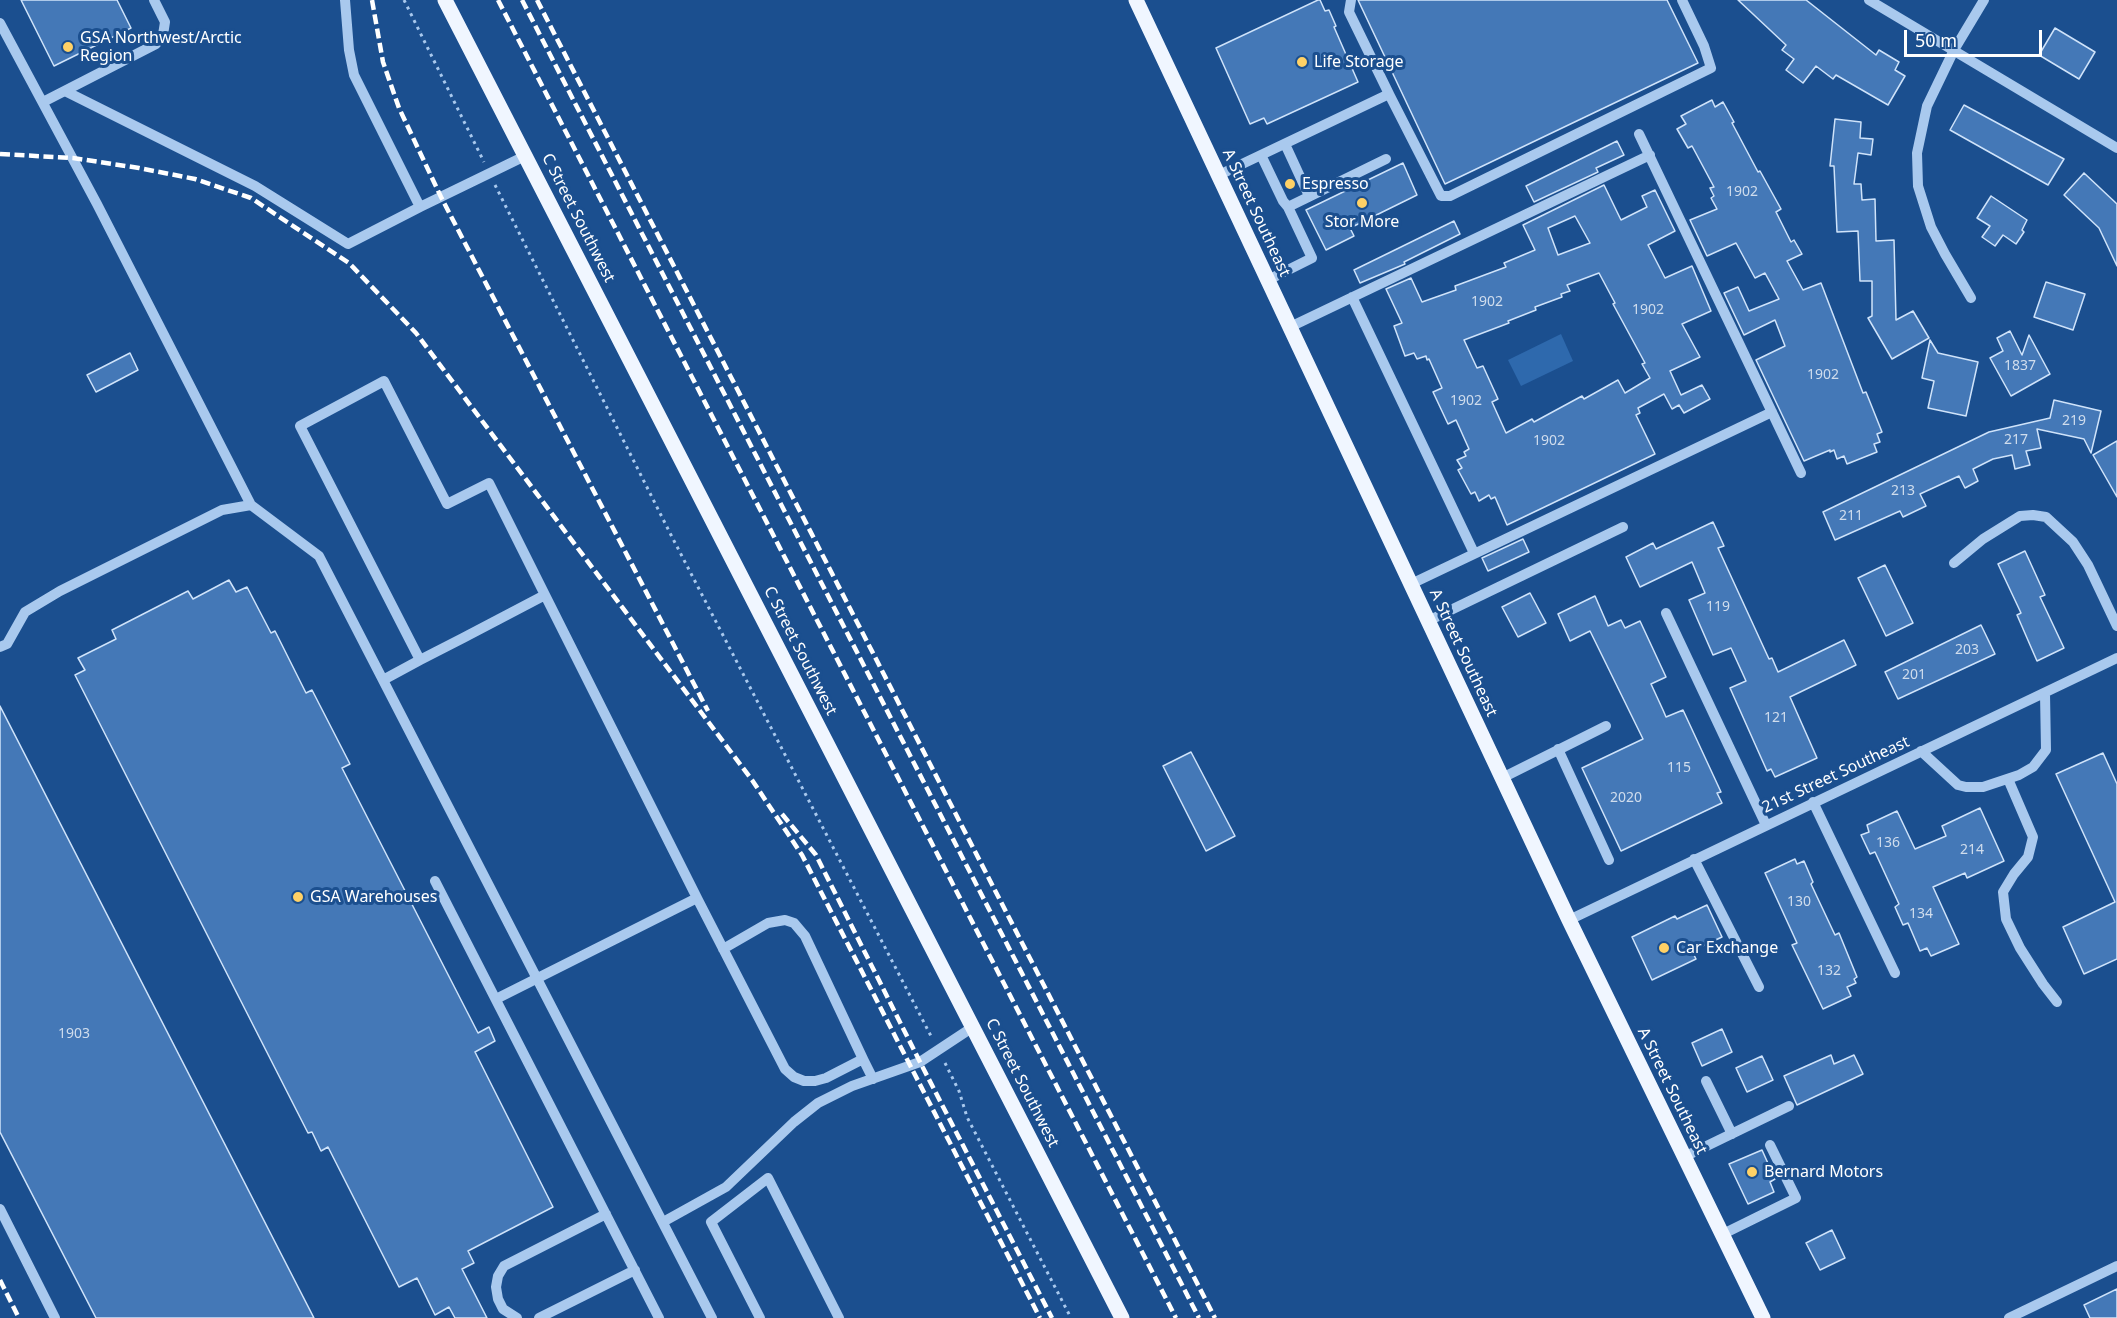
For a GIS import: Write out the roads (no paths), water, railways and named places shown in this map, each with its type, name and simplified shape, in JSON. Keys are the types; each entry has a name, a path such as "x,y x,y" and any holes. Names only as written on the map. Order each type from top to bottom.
{"main road":[{"name":"C Street Southwest","path":"445,0 1122,1318"},
{"name":"A Street Southeast","path":"1136,0 1569,920 1763,1318"}],"street":[{"path":"43,102 160,40 165,22 154,0"},
{"path":"345,0 349,50 354,75 420,207"},
{"path":"1351,0 1350,12 1441,196 1450,196 1711,68 1704,46 1682,0"},
{"path":"1869,0 2117,148"},
{"path":"1971,298 1931,227 1917,174 1917,153 1927,106 1954,50 1984,0"},
{"path":"0,22 251,505 320,556 712,1318"},
{"path":"65,91 255,186 348,244 525,156"},
{"path":"1219,175 1389,94"},
{"path":"1639,134 1801,473"},
{"path":"1285,144 1309,196"},
{"path":"1261,155 1312,258 1268,280"},
{"path":"1290,327 1650,155"},
{"path":"1288,207 1386,159"},
{"path":"1352,297 1474,554"},
{"path":"420,660 300,426 384,381 447,504 489,483 784,1069 794,1077 815,1081 826,1078 863,1059"},
{"path":"1411,584 1772,412"},
{"path":"0,647 7,644 25,612 60,591 222,510 251,505"},
{"path":"1954,563 1983,539 2012,521 2027,516 2046,517 2073,542 2088,565 2117,626"},
{"path":"1428,621 1623,527"},
{"path":"383,680 544,595"},
{"path":"1666,613 1766,825"},
{"name":"21st Street Southeast","path":"1569,920 2117,658"},
{"path":"1921,751 1958,785 1983,786 2008,779 2033,767 2046,750 2045,693"},
{"path":"1502,778 1606,726"},
{"path":"1558,749 1609,860"},
{"path":"2008,779 2033,837 2028,857 2003,892 2006,919 2020,948 2057,1002"},
{"path":"1813,802 1895,973"},
{"path":"1694,859 1759,987"},
{"path":"435,881 659,1318"},
{"path":"496,999 698,898"},
{"path":"723,949 768,923 785,920 794,923 805,936 873,1079"},
{"path":"663,1222 726,1187 794,1122 818,1103 852,1086 920,1062 972,1027"},
{"path":"1706,1081 1732,1134"},
{"path":"1684,1157 1789,1106"},
{"path":"1721,1235 1796,1198 1770,1145"},
{"path":"760,1318 711,1222 768,1178 839,1318"},
{"path":"0,1209 55,1318"},
{"path":"517,1318 503,1309 498,1299 496,1287 498,1276 504,1266 606,1214"},
{"path":"2008,1318 2117,1266"},
{"path":"539,1318 635,1270"}],"railway":[{"path":"372,0 383,62 399,108 441,197 708,711"},
{"path":"498,0 1176,1318"},
{"path":"522,0 1199,1318"},
{"path":"537,0 1215,1318"},
{"path":"0,154 73,158 139,168 195,179 251,198 349,263 416,333 752,780 802,855 1040,1318"},
{"path":"782,814 816,855 1052,1318"},
{"path":"0,1280 19,1318"}],"place":[{"name":"GSA Northwest/Arctic Region","path":"68,47"},
{"name":"Life Storage","path":"1302,62"},
{"name":"Espresso","path":"1290,184"},
{"name":"Stor More","path":"1362,203"},
{"name":"GSA Warehouses","path":"298,897"},
{"name":"Car Exchange","path":"1664,948"},
{"name":"Bernard Motors","path":"1752,1172"}]}
